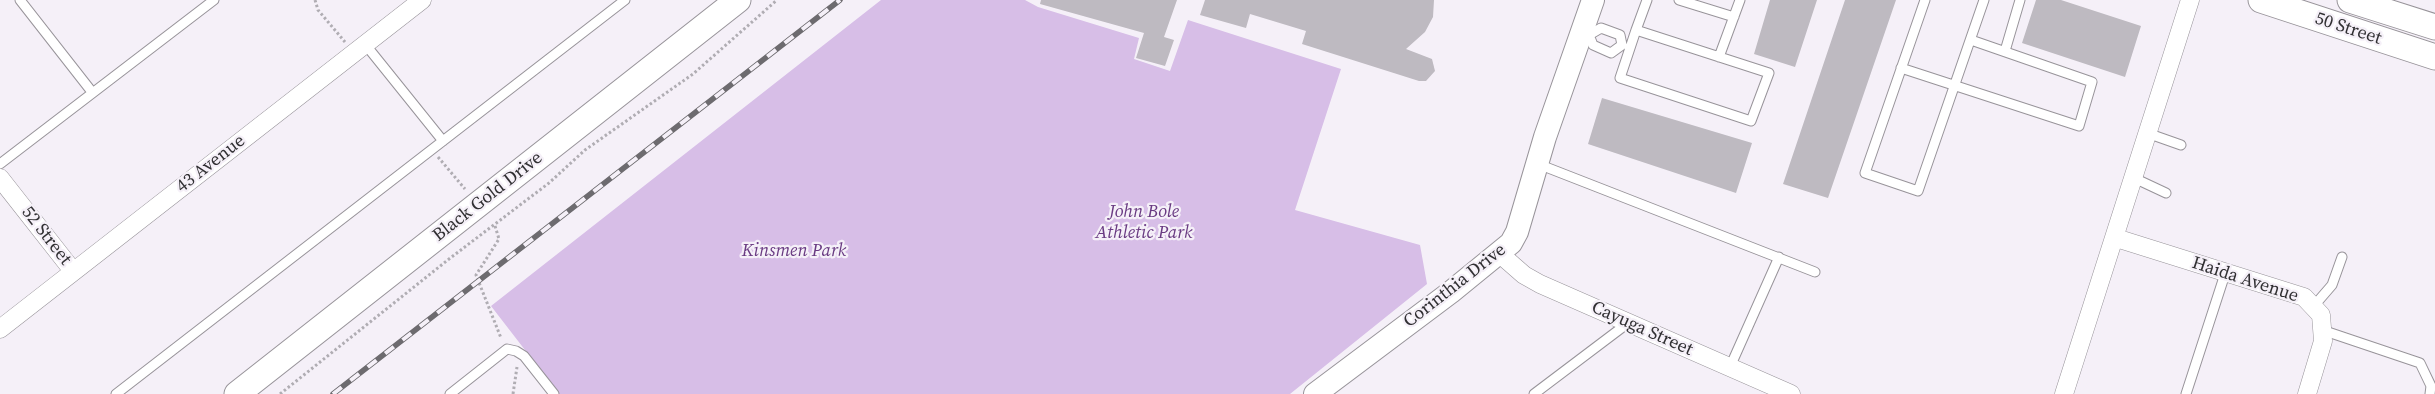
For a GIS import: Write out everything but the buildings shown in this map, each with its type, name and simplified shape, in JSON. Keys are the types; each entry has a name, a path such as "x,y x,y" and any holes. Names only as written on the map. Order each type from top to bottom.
{"main road":[{"name":"Black Gold Drive","path":"237,394 738,0"},
{"name":"50 Street","path":"2261,0 2435,58"},
{"name":"50 Street","path":"2350,0 2435,27"}],"street":[{"name":"43 Avenue","path":"0,329 422,0"},
{"name":"Corinthia Drive","path":"1315,394 1500,254 1511,243 1517,232 1538,164 1586,33 1593,0"},
{"path":"2064,394 2116,238 2147,133 2190,0"},
{"name":"52 Street","path":"0,178 73,271"},
{"name":"Haida Avenue","path":"2116,238 2225,274 2304,297 2321,315 2323,340 2308,394"},
{"name":"Cayuga Street","path":"1500,254 1524,275 1540,284 1791,394"}],"lane":[{"path":"20,0 92,92"},
{"path":"0,164 214,0"},
{"path":"116,394 625,0"},
{"path":"1636,30 1769,73 1751,121 1620,78 1626,46 1636,30 1647,0"},
{"path":"1679,0 1734,17"},
{"path":"1719,57 1740,0"},
{"path":"1925,0 1865,173 1918,191 1984,0"},
{"path":"2005,51 2020,0"},
{"path":"1601,28 1620,35 1626,46 1611,53 1594,46 1586,33 1601,28"},
{"path":"1901,68 2079,126 2092,82 1971,40"},
{"path":"365,44 443,141"},
{"path":"2147,133 2181,145"},
{"path":"1538,164 1815,272"},
{"path":"2134,178 2166,193"},
{"path":"1730,367 1779,257"},
{"path":"2313,307 2332,285 2342,257"},
{"path":"2186,394 2225,274"},
{"path":"1534,394 1628,323"},
{"path":"2322,330 2420,362 2431,386 2430,394"},
{"path":"450,394 507,349 516,351 524,356 554,394"}],"path":[{"path":"315,0 318,10"},
{"path":"280,394 549,183 585,150 692,74 777,0"},
{"path":"495,226 499,239 476,275 502,342 518,365 513,394"}],"green space":[{"path":"881,0 1025,0 1038,7 1139,38 1134,59 1170,71 1188,20 1341,69 1295,210 1420,245 1427,284 1290,394 559,394 491,306"}],"railway":[{"path":"333,394 840,0"}],"park label":[{"name":"John Bole Athletic Park","path":"1144,222"},
{"name":"Kinsmen Park","path":"794,251"}]}
